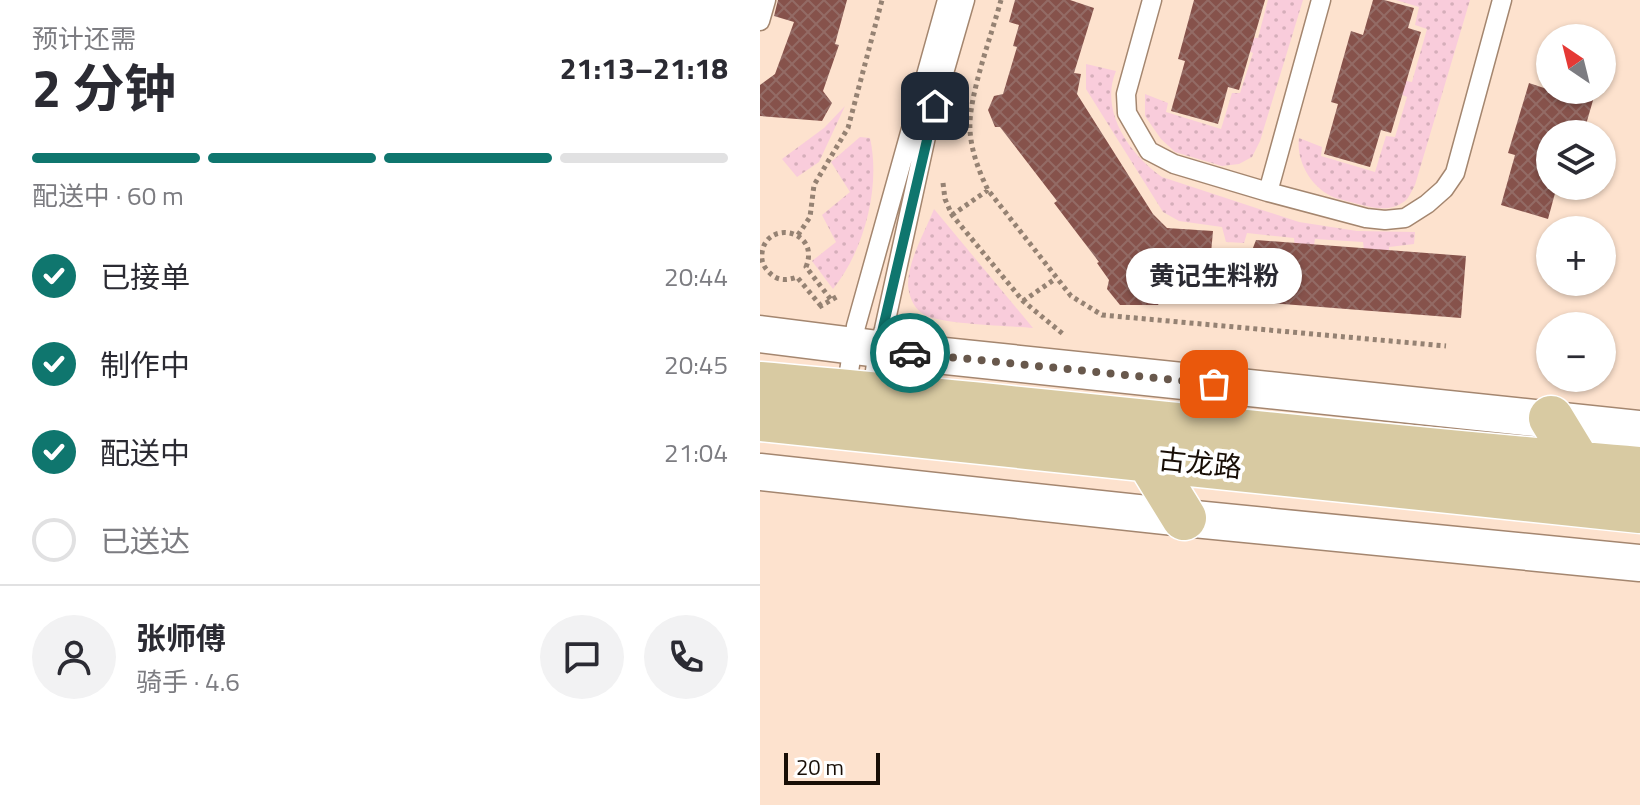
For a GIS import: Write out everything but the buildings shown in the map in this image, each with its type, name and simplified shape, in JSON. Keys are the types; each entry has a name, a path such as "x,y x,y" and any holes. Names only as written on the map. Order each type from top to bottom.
{"main road":[{"name":"古龙路","path":"760,384 1284,438 1640,469"},
{"path":"1551,418 1579,464"},
{"name":"古龙路","path":"760,419 1640,511"},
{"path":"1147,458 1184,518"}],"street":[{"path":"760,334 1640,429"},
{"path":"760,472 1640,563"}],"lane":[{"path":"760,21 766,0"},
{"path":"859,392 865,347 860,311 947,0"},
{"path":"859,392 865,347 884,329 927,132 965,0"},
{"path":"1152,0 1126,94 1127,113 1149,151 1174,164 1376,219 1405,218 1444,189 1455,173 1502,0"},
{"path":"1268,192 1321,0"}],"path":[{"path":"798,235 810,217 814,185 848,128 882,0"},
{"path":"1001,0 971,110 969,128 980,175 988,190 1071,296 1102,315 1446,346"},
{"path":"942,180 952,215 1023,301 1071,341"},
{"path":"952,215 988,190"},
{"path":"821,306 797,277 776,278 764,266 762,250 769,238 784,232 798,235 809,252 806,267 832,301"},
{"path":"1023,301 1055,278"}],"shaded area":[{"path":"1268,0 1303,0 1260,141 1252,157 1239,164 1222,166 1175,152 1161,139 1145,116 1145,94 1168,103 1166,112 1221,129 1232,93 1240,93 1253,53 1244,49 1246,37 1258,38"},
{"path":"1396,0 1470,0 1415,185 1405,201 1389,208 1378,208 1323,192 1302,163 1299,138 1322,147 1321,156 1375,172 1386,136 1395,137 1407,97 1398,93 1401,80 1412,82 1427,29 1415,25 1419,7"},
{"path":"1086,64 1116,71 1112,101 1121,131 1139,157 1162,177 1299,222 1357,231 1415,232 1414,244 1389,247 1389,257 1365,257 1363,242 1315,239 1313,251 1295,251 1294,238 1247,233 1244,243 1226,242 1222,227 1179,221 1163,212 1086,89"},
{"path":"845,106 819,162 797,177 782,159 824,128"},
{"path":"860,137 870,138 873,157 871,197 861,237 844,274 833,289 812,261 836,242 822,215 850,192 831,162"},
{"path":"934,209 1033,328 936,319 923,314 916,307 911,299 909,276"}],"way so far":[{"path":"910,353 1214,384"}],"place":[{"name":"黄记生料粉","path":"1214,384"}],"route":[{"path":"910,353 878,349 935,106"}]}
